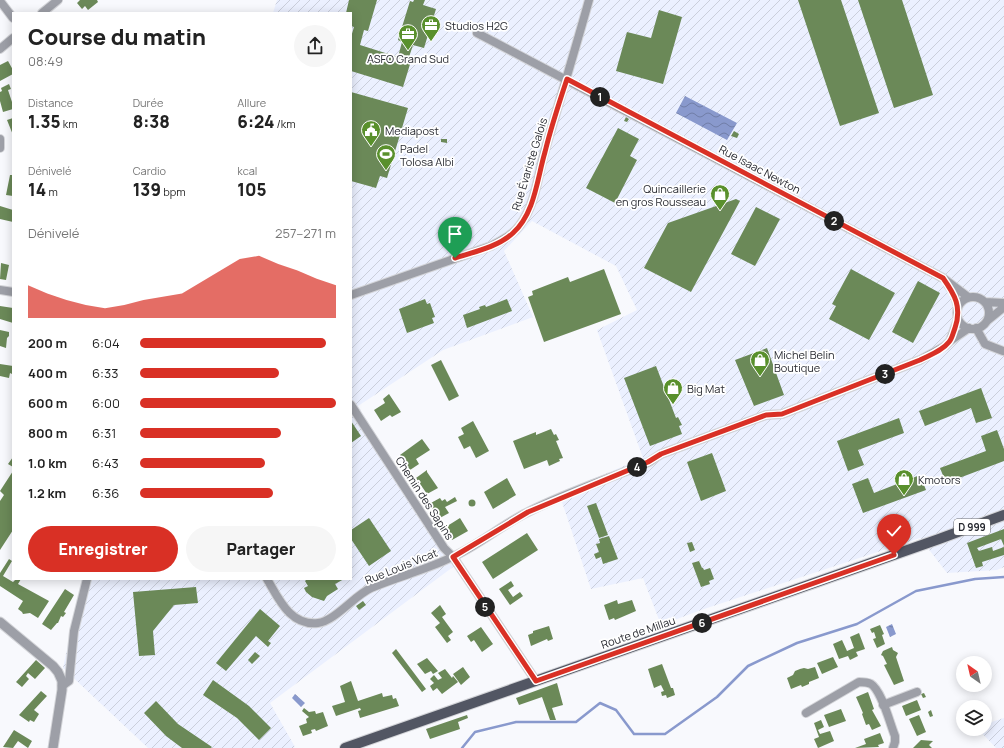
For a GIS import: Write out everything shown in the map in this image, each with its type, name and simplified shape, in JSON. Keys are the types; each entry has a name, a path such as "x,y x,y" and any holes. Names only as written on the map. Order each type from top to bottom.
{"main road":[{"name":"Route de Millau","path":"345,748 1004,515"},
{"name":"Route de Millau","path":"939,539 1004,519"}],"street":[{"path":"43,12 58,0"},
{"name":"Rue Évariste Galois","path":"352,295 491,246 512,233 520,224 528,212 532,202 545,151 589,0"},
{"path":"0,1 12,17"},
{"name":"Rue Isaac Newton","path":"477,33 943,278 968,297"},
{"path":"0,49 12,39"},
{"path":"0,139 0,148"},
{"name":"Rue Isaac Newton","path":"943,278 954,293 958,307"},
{"path":"0,290 12,292"},
{"path":"1004,303 985,302 976,297 968,297 962,301 958,307 957,314 958,319 963,326 972,328 980,327 1004,308"},
{"path":"985,302 989,311 987,321"},
{"path":"950,341 958,319"},
{"path":"972,328 986,344 1003,351"},
{"name":"Rue Louis Vicat","path":"268,580 288,612 296,619 320,623 329,619 369,589 428,568 453,557 528,512 648,462 661,454 766,415 782,414 920,360 940,350 950,341 972,328"},
{"name":"Chemin des Sapins","path":"352,407 444,548 453,557 536,681"},
{"path":"62,686 69,681 70,657 74,631 87,580"},
{"path":"0,622 46,659 58,672 62,681 53,748"},
{"path":"58,672 66,664 70,657"},
{"path":"806,713 859,682 867,682 873,685 879,694 894,736 895,742 893,748"},
{"path":"883,705 917,692"}],"shaded area":[{"path":"277,0 1004,0 1004,567 997,570 947,573 920,538 701,610 661,625 643,578 591,589 559,493 643,458 597,330 637,310 616,266 532,221 504,251 533,317 443,350 358,406 457,564 270,703 295,747 148,748 63,668 82,580 352,580 352,12 273,12"},
{"path":"1004,718 1004,748 996,748 985,736 992,736 992,722"}],"water":[{"path":"685,96 737,123 727,140 676,113"},
{"path":"892,624 896,634 890,637 886,627"},
{"path":"295,694 305,703 301,707 292,698"}],"building":[{"path":"80,0 97,0 98,2 88,10 85,6 82,9 77,3"},
{"path":"349,0 377,0 368,31 364,30 360,45 398,57 402,42 398,40 410,1 425,0 423,5 436,9 424,48 413,45 408,60 411,61 403,87 352,71 352,34 354,27 352,26 352,12 346,12"},
{"path":"798,0 841,0 879,113 840,126"},
{"path":"858,0 902,0 933,95 894,108"},
{"path":"659,10 682,17 663,84 616,71 627,32 651,38"},
{"path":"8,61 12,68 12,75 0,81 0,65"},
{"path":"9,84 11,89 8,90 12,102 12,109 3,112 0,101 0,92 2,91 1,88"},
{"path":"352,92 408,108 387,178 380,176 376,188 352,181"},
{"path":"626,117 629,119 627,122 624,121"},
{"path":"12,118 12,132 7,120"},
{"path":"618,128 639,139 630,156 637,160 615,203 586,188"},
{"path":"734,131 739,134 737,138 731,136"},
{"path":"441,139 447,139 447,143 441,142"},
{"path":"10,175 12,175 12,196 6,195"},
{"path":"736,199 740,201 691,292 644,268 668,223"},
{"path":"0,206 12,210 12,222 0,219"},
{"path":"756,207 780,219 755,266 731,254"},
{"path":"1,263 9,265 6,280 0,279"},
{"path":"604,269 621,314 544,342 528,297 533,295 532,291 568,277 570,282"},
{"path":"851,269 895,293 869,340 829,319 836,306 832,304"},
{"path":"918,281 940,293 913,343 892,332"},
{"path":"425,299 427,304 430,303 435,317 432,318 434,323 407,333 399,309"},
{"path":"507,299 512,311 467,328 463,315 480,309 479,307 485,305 486,307"},
{"path":"0,306 12,308 12,323 0,319"},
{"path":"0,330 9,332 6,348 0,346"},
{"name":"Michel Belin Boutique","path":"767,348 784,395 754,406 735,360"},
{"path":"441,360 459,396 449,401 431,365"},
{"path":"0,364 12,366 12,374 10,373 9,378 0,376"},
{"path":"656,366 676,418 678,417 682,425 679,426 682,434 650,446 624,378"},
{"path":"981,388 992,418 976,423 971,408 925,426 919,411"},
{"path":"389,394 401,412 392,417 390,415 381,421 374,410 385,403 383,399"},
{"path":"899,418 904,433 858,450 864,465 848,471 837,441"},
{"path":"473,421 489,451 476,458 470,446 464,449 458,437 464,434 461,428"},
{"path":"352,422 361,436 352,442"},
{"path":"551,429 559,440 556,441 563,458 549,466 547,460 524,469 513,441 536,432 536,435"},
{"path":"997,430 1004,449 1004,461 946,483 940,468 986,451 981,436"},
{"path":"422,439 430,450 416,459 419,464 410,470 400,455"},
{"path":"712,453 726,491 701,501 687,462"},
{"path":"12,458 12,466 8,464"},
{"path":"427,470 438,488 427,494 416,478"},
{"path":"12,473 12,532 0,550 0,501 4,495 0,491"},
{"path":"920,475 926,490 863,513 852,484 868,478 874,493"},
{"path":"507,478 516,495 493,509 484,492"},
{"path":"455,497 457,501 445,507 449,513 438,519 429,504 440,498 442,501 445,499 447,502"},
{"path":"472,500 475,503 472,506 469,503"},
{"path":"596,503 608,535 599,538 587,506"},
{"path":"369,518 391,551 369,566 352,540 352,529"},
{"path":"460,518 468,531 452,540 444,528"},
{"path":"1004,529 1004,546 1001,539 977,548 979,551 992,547 993,551 1004,547 1004,555 982,562 983,566 976,568 967,543"},
{"path":"527,533 538,550 493,579 482,562"},
{"path":"609,536 618,559 603,564 601,557 596,559 594,554 599,552 596,544 600,543 599,539"},
{"path":"692,542 695,550 690,552 687,543"},
{"path":"9,559 12,561 3,576 13,582 15,580 20,580 18,584 49,601 38,618 30,613 23,614 18,609 23,601 0,586 0,573"},
{"path":"699,561 704,570 710,568 714,579 709,581 710,584 701,587 692,563"},
{"path":"342,580 335,584 338,589 327,596 324,601 312,597 306,592 304,588 308,586 305,581"},
{"path":"511,581 514,586 508,590 513,597 520,592 523,596 510,605 499,589"},
{"path":"196,587 198,603 174,605 153,631 155,655 139,656 133,592"},
{"path":"65,589 74,595 64,612 66,613 63,617 61,616 58,623 51,630 42,624"},
{"path":"617,600 618,604 632,600 636,611 615,620 614,618 609,620 604,605"},
{"path":"363,601 366,605 359,610 356,606"},
{"path":"440,605 446,614 442,617 453,632 448,636 451,640 447,643 435,627 440,623 431,613"},
{"path":"260,609 280,626 268,641 271,643 268,647 256,636 226,671 216,663"},
{"path":"880,625 884,634 882,635 885,644 877,648 873,639 876,638 874,632 872,633 870,629"},
{"path":"549,626 553,639 548,641 547,639 531,646 528,635 533,633 533,631"},
{"path":"481,627 493,644 482,652 474,640 471,642 467,636"},
{"path":"859,633 865,649 856,652 858,656 850,660 848,656 839,659 833,644 842,640 847,651 854,648 850,637"},
{"path":"892,647 893,650 898,653 896,657 904,681 894,685 884,665 887,664 881,655 883,651"},
{"path":"396,649 426,689 422,692 392,653"},
{"path":"255,652 260,656 252,664 248,660"},
{"path":"833,657 838,667 822,674 817,663"},
{"path":"427,658 438,671 433,674 431,671 425,674 417,664"},
{"path":"36,660 45,668 35,679 28,673 26,676 29,679 22,687 16,682"},
{"path":"662,664 675,695 667,698 666,695 662,696 661,692 664,691 661,685 654,688 648,669"},
{"path":"463,667 470,677 461,685 453,674"},
{"path":"815,667 819,678 802,687 801,685 791,689 787,678 793,675 795,671 800,669"},
{"path":"445,669 452,678 453,676 458,682 442,694 437,688 433,691 430,686 434,683 430,679 434,675 438,680 442,678 438,673"},
{"path":"213,680 249,706 271,728 259,740 237,718 203,695"},
{"path":"351,681 358,701 382,693 383,697 392,695 393,699 396,698 399,706 360,718 358,711 361,710 360,708 336,716 332,706 345,702 340,686"},
{"path":"557,683 563,705 552,708 556,720 550,720 542,697 519,705 516,698"},
{"path":"41,691 47,696 34,710 39,714 34,722 30,720 29,722 19,715"},
{"path":"868,692 874,709 872,710 881,726 872,730 869,724 866,725 862,714 863,713 856,697"},
{"path":"924,693 926,697 923,698 921,694"},
{"path":"917,700 921,710 906,716 902,706"},
{"path":"156,701 178,724 212,747 182,748 166,736 144,713"},
{"path":"304,708 309,712 315,711 316,714 323,712 328,726 316,731 315,729 311,730 312,733 303,736 299,726 307,723 306,719 309,717 302,711"},
{"path":"841,709 846,721 829,727 824,715"},
{"path":"931,710 933,716 930,717 928,712"},
{"path":"467,715 468,718 458,722 460,729 430,739 426,729"},
{"path":"919,715 926,732 917,736 909,719"},
{"path":"821,720 824,727 818,730 820,734 830,731 834,741 818,748 814,739 819,737 814,723"},
{"path":"14,730 32,741 28,748 18,741 13,748 3,747"},
{"path":"880,733 884,743 878,745 879,747 855,748 866,744 864,739"},
{"path":"921,740 933,741 929,745 932,748 913,748"}],"waterway":[{"path":"462,748 475,732 516,722 576,722 600,703 616,710 634,734 665,734 717,697 748,666 797,643 857,624 916,591 975,579 1004,577"}],"place":[{"name":"Studios H2G","path":"431,42"},
{"name":"ASFO Grand Sud","path":"408,51"},
{"name":"Mediapost","path":"371,147"},
{"name":"Padel Tolosa Albi","path":"386,171"},
{"name":"Quincaillerie en gros Rousseau","path":"720,211"},
{"name":"Michel Belin Boutique","path":"760,377"},
{"name":"Big Mat","path":"673,405"},
{"name":"Kmotors","path":"904,496"}],"route":[{"path":"455,258 491,246 506,238 520,224 528,212 567,79 943,278 954,293 958,307 958,319 950,341 934,353 920,360 782,414 766,415 661,454 648,462 528,512 453,557 536,681 894,555"}]}
